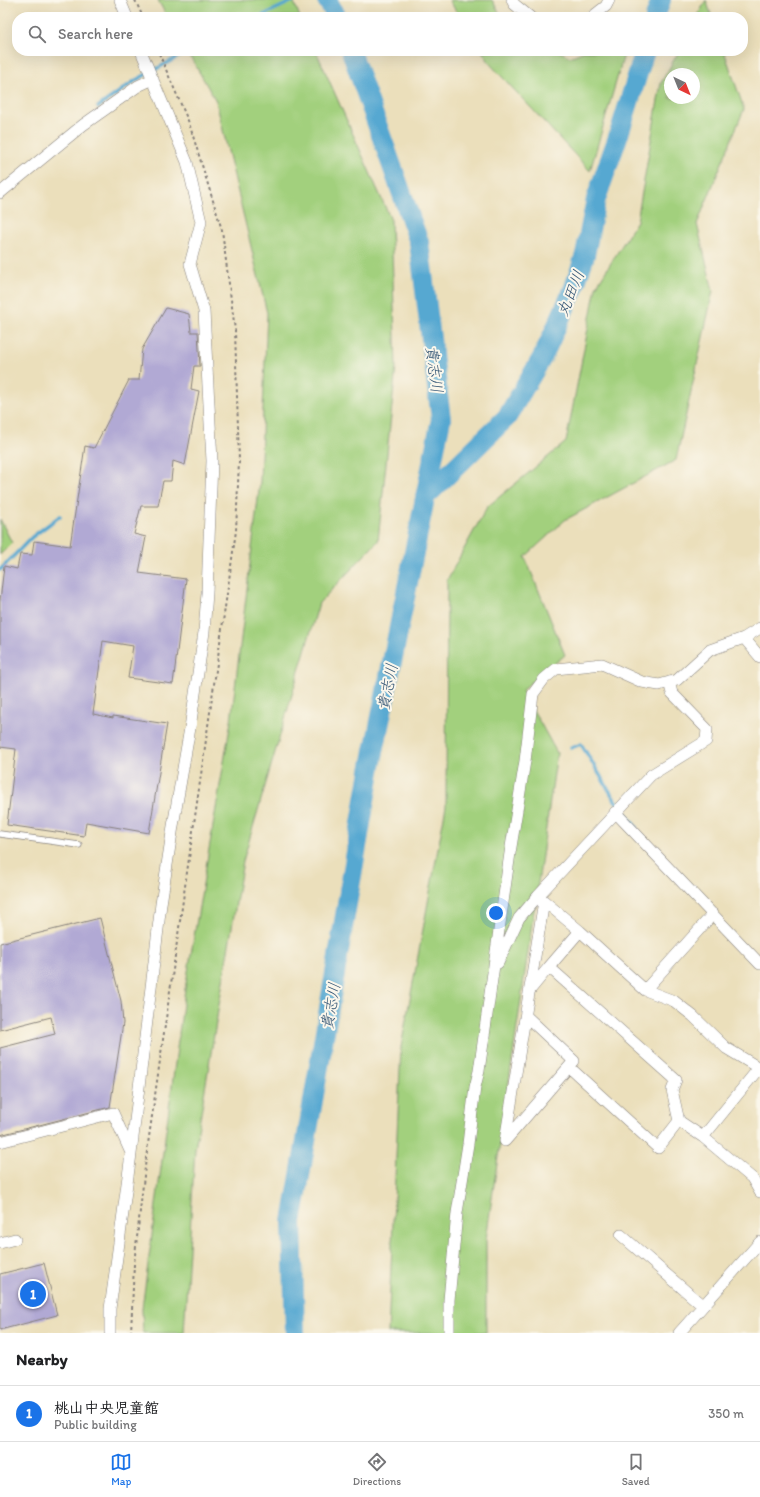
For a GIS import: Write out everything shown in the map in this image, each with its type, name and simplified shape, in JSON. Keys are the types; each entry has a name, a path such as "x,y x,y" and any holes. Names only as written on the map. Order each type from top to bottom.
{"street":[{"path":"120,0 125,12"},
{"path":"512,0 514,4 524,12"},
{"path":"598,12 606,6 609,0"},
{"path":"110,1333 110,1309 131,1154 161,904 204,632 212,461 204,311 190,264 201,222 187,162 143,56"},
{"path":"0,193 83,125 138,86 153,80"},
{"path":"449,1333 449,1300 457,1213 525,761 533,694 544,680 556,669 602,664 642,682 659,685 678,680 710,650 744,638 760,628"},
{"path":"744,638 760,657"},
{"path":"494,969 499,963 519,918 541,898 615,812 651,775 706,741 707,729 672,693 670,682"},
{"path":"615,812 760,964"},
{"path":"541,898 645,990 674,1000 726,1048 759,1068 703,1137"},
{"path":"526,1016 574,1061 506,1141 530,990 541,898"},
{"path":"645,990 713,914"},
{"path":"530,990 580,931"},
{"path":"549,967 676,1080 672,1090 679,1121 703,1137 752,1178 760,1192"},
{"path":"569,1067 658,1148 679,1121"},
{"path":"0,1142 113,1113 131,1154"},
{"path":"621,1235 703,1306"},
{"path":"0,1243 15,1239"},
{"path":"679,1333 760,1242"}],"lane":[{"path":"0,834 79,845"}],"path":[{"path":"135,0 141,12"}],"green space":[{"path":"158,0 293,0 298,12 164,12"},
{"path":"449,0 492,0 499,12 457,12"},
{"path":"706,0 710,12 700,12"},
{"path":"190,56 318,56 391,220 396,367 378,541 319,603 243,861 195,1149 184,1333 143,1333 142,1309 185,989 231,721 260,482 267,313 216,101"},
{"path":"485,56 624,56 590,171 491,65"},
{"path":"676,56 726,56 744,109 697,224 713,291 676,460 565,520 525,557 565,655 522,690 557,753 486,1239 486,1333 388,1333 401,1047 446,806 447,580 487,507 566,442 596,287 637,221 661,83 664,78 664,104 700,104 700,68 669,68"},
{"path":"0,519 12,543 0,555"}],"building":[{"path":"166,308 189,314 191,332 198,332 200,366 194,366 191,389 199,391 185,465 173,461 171,481 163,481 158,506 141,506 134,534 146,537 139,573 186,579 173,684 128,678 133,646 103,641 93,714 113,718 113,716 167,724 149,833 86,822 84,836 7,825 16,749 0,747 0,601 4,566 17,569 20,554 32,555 34,541 70,546 85,446 94,448 129,380 139,380 142,349"},
{"path":"100,918 121,1001 123,1023 110,1107 0,1135 0,1048 55,1034 51,1017 0,1030 0,943"},
{"path":"44,1263 57,1315 0,1330 0,1274"}],"waterway":[{"path":"270,12 295,0"},
{"name":"貴志川","path":"327,0 334,12"},
{"name":"丸田川","path":"657,12 661,0"},
{"path":"98,107 136,80 180,56"},
{"name":"貴志川","path":"295,1333 292,1222 370,771 441,419 419,242 353,56"},
{"name":"丸田川","path":"425,497 507,417 543,356 574,288 585,255 596,199 619,134 643,56"},
{"path":"0,570 32,537 60,516"},
{"path":"571,748 581,744 615,800 636,827"}],"place":[{"name":"桃山中央児童館","path":"33,1294"}]}
